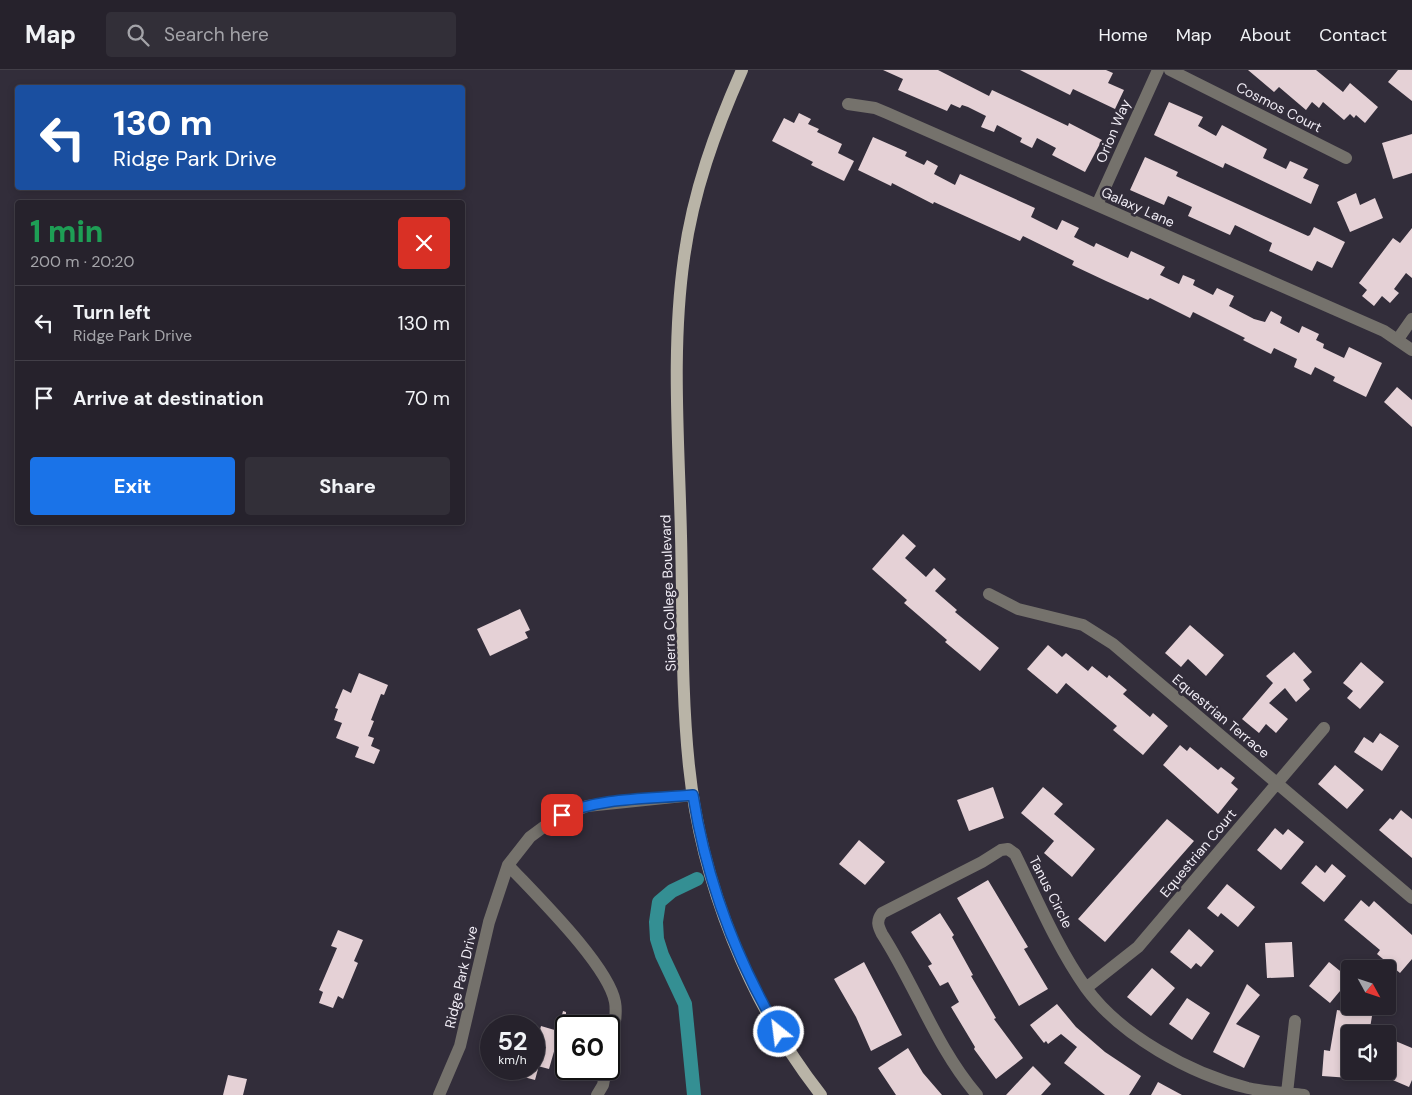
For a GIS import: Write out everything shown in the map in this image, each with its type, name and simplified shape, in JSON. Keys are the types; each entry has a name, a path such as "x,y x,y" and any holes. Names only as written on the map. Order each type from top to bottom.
{"main road":[{"name":"Sierra College Boulevard","path":"742,70 712,140 695,198 684,256 678,325 686,706 693,795 700,835 712,880 744,965 772,1019 821,1095"}],"street":[{"name":"Orion Way","path":"1097,205 1158,70"},
{"name":"Cosmos Court","path":"1170,70 1346,158"},
{"name":"Galaxy Lane","path":"848,104 862,105 887,113 1370,325 1398,339 1412,350"},
{"path":"1398,339 1412,319"},
{"name":"Equestrian Terrace","path":"989,594 1018,609 1072,622 1097,632 1412,898"},
{"name":"Equestrian Court","path":"1086,988 1138,947 1324,728"},
{"name":"Ridge Park Drive","path":"439,1095 460,1046 489,922 508,865 530,837 553,820 572,810 605,803 693,795"},
{"name":"Tanus Circle","path":"977,1095 934,1031 882,934 878,926 878,919 882,913 993,854 1008,849 1015,854 1070,962 1086,988 1118,1022 1156,1049 1232,1084 1304,1095"},
{"path":"508,865 590,956 611,987 615,1004 614,1015"},
{"path":"1287,1093 1294,1021"},
{"path":"597,1095 604,1080"}],"building":[{"path":"883,70 938,70 989,96 992,90 1068,126 1069,123 1102,140 1085,172 1052,155 1056,148 1037,138 1032,148 1020,142 1022,138 997,125 994,132 981,127 986,116 968,107 962,105 960,108 951,104 947,111 898,90 903,79"},
{"path":"1020,70 1106,70 1113,73 1108,83 1124,90 1115,109 1073,89 1070,95"},
{"path":"1248,70 1316,70 1343,92 1350,83 1378,107 1365,123 1356,115 1354,118 1350,114 1344,120 1323,102 1319,108 1312,102 1306,110 1279,87 1274,92"},
{"path":"1398,70 1412,70 1412,101 1388,82"},
{"path":"1169,102 1203,117 1198,126 1216,136 1222,125 1267,149 1263,158 1286,169 1290,161 1308,169 1303,178 1319,185 1311,204 1225,163 1223,168 1154,135"},
{"path":"799,113 811,119 808,124 819,129 817,132 842,144 838,153 854,161 844,181 811,165 813,162 772,141 784,118 794,123"},
{"path":"1412,134 1412,173 1393,179 1382,143"},
{"path":"873,137 907,152 905,156 924,165 927,160 938,166 934,174 955,185 960,174 1035,208 1031,217 1057,230 1062,220 1079,228 1074,237 1094,247 1096,243 1128,258 1131,251 1165,267 1160,275 1179,284 1183,275 1195,280 1193,285 1213,295 1217,288 1234,296 1229,306 1254,319 1265,322 1271,311 1282,317 1280,323 1299,333 1302,326 1319,334 1316,340 1324,344 1323,348 1344,358 1349,347 1382,363 1366,397 1333,381 1335,377 1315,367 1311,375 1294,367 1297,359 1274,348 1271,354 1243,340 1245,338 1193,312 1190,318 1150,298 1148,300 1072,265 1074,261 1023,236 1020,241 934,202 933,204 892,183 891,186 858,170"},
{"path":"1145,157 1178,172 1176,176 1308,236 1314,227 1345,242 1332,268 1317,261 1312,271 1269,251 1272,243 1235,225 1230,235 1188,216 1192,207 1168,196 1164,205 1130,190"},
{"path":"1356,193 1360,205 1375,198 1383,218 1350,232 1337,202"},
{"path":"1412,228 1412,278 1406,273 1394,289 1399,293 1390,303 1382,296 1374,306 1362,296 1367,290 1359,283 1393,238 1400,243"},
{"path":"1397,387 1412,400 1412,427 1384,402"},
{"path":"903,534 916,546 905,558 926,577 934,568 946,579 935,591 957,610 955,612 999,648 980,671 945,642 947,640 904,603 907,600 872,569"},
{"path":"520,609 530,630 525,632 528,638 490,656 477,629"},
{"path":"1190,625 1224,655 1206,676 1188,659 1181,667 1165,653"},
{"path":"1048,645 1062,657 1066,653 1088,671 1092,666 1107,678 1109,675 1127,690 1123,694 1150,717 1153,713 1168,726 1143,755 1113,730 1117,726 1066,683 1057,694 1027,669"},
{"path":"1294,652 1312,672 1303,680 1310,689 1296,702 1285,688 1269,703 1288,719 1276,733 1266,724 1259,733 1242,719 1273,683 1266,676"},
{"path":"1361,662 1384,682 1360,709 1347,698 1353,691 1343,683"},
{"path":"359,673 388,685 384,695 381,694 371,720 374,721 368,736 374,738 371,746 380,750 374,764 355,757 359,747 336,738 342,723 334,720 338,709 335,708 343,689 351,693"},
{"path":"1380,733 1399,746 1382,771 1354,752 1364,737 1373,743"},
{"path":"1180,745 1187,751 1190,747 1218,770 1221,767 1235,778 1231,783 1238,789 1218,814 1163,765"},
{"path":"1335,765 1364,790 1347,809 1318,784"},
{"path":"993,787 1004,818 969,831 957,800"},
{"path":"1043,787 1063,804 1054,814 1095,849 1072,877 1044,853 1054,841 1021,813"},
{"path":"1401,810 1412,819 1412,858 1379,830 1390,818 1393,820"},
{"path":"1167,819 1194,841 1105,942 1078,919"},
{"path":"1275,828 1283,835 1288,829 1304,842 1281,870 1257,850"},
{"path":"859,840 885,862 865,885 839,864"},
{"path":"1332,864 1346,876 1324,902 1301,883 1316,865 1325,873"},
{"path":"988,880 1028,947 1024,949 1048,989 1019,1006 957,898"},
{"path":"1227,884 1255,907 1238,927 1221,913 1218,917 1207,908"},
{"path":"1361,900 1369,907 1374,901 1412,935 1412,959 1400,973 1396,970 1396,960 1384,960 1377,954 1380,950 1344,920"},
{"path":"940,913 954,935 952,937 973,975 971,976 996,1018 994,1019 1023,1058 996,1079 974,1049 975,1047 951,1007 959,1002 948,982 940,986 928,966 932,964 911,932"},
{"path":"1189,929 1214,951 1201,967 1196,963 1191,969 1170,952"},
{"path":"338,930 363,940 354,961 358,963 343,999 338,996 333,1008 319,1003 323,992 319,990 337,948 331,946"},
{"path":"1292,942 1294,977 1267,978 1265,943"},
{"path":"864,962 902,1035 871,1051 856,1017 834,979"},
{"path":"1329,962 1341,972 1341,990 1330,1003 1309,986"},
{"path":"1152,968 1175,988 1151,1016 1127,997"},
{"path":"1247,984 1260,995 1236,1024 1260,1036 1244,1068 1213,1052"},
{"path":"1187,998 1210,1013 1192,1040 1169,1024"},
{"path":"1057,1004 1076,1027 1105,1052 1141,1076 1129,1095 1105,1095 1064,1063 1077,1047 1061,1034 1048,1044 1046,1041 1044,1043 1030,1025"},
{"path":"1337,1010 1341,1011 1341,1015 1372,1016 1370,1025 1341,1025 1341,1077 1322,1076 1324,1050 1330,1051"},
{"path":"545,1027 555,1030 555,1048 549,1069 545,1068"},
{"path":"1396,1041 1412,1048 1412,1080 1409,1087 1393,1080 1396,1080"},
{"path":"908,1048 923,1073 942,1095 896,1095 878,1068"},
{"path":"1033,1066 1051,1084 1041,1095 1006,1095"},
{"path":"228,1075 247,1079 243,1095 223,1095"},
{"path":"1158,1082 1182,1095 1151,1095"}],"waterway":[{"path":"694,1095 685,1004 662,955 657,939 656,922 659,902 672,891 697,879"}],"route":[{"path":"562,815 572,810 605,803 693,795 700,835 722,908 744,965 779,1032"}]}
